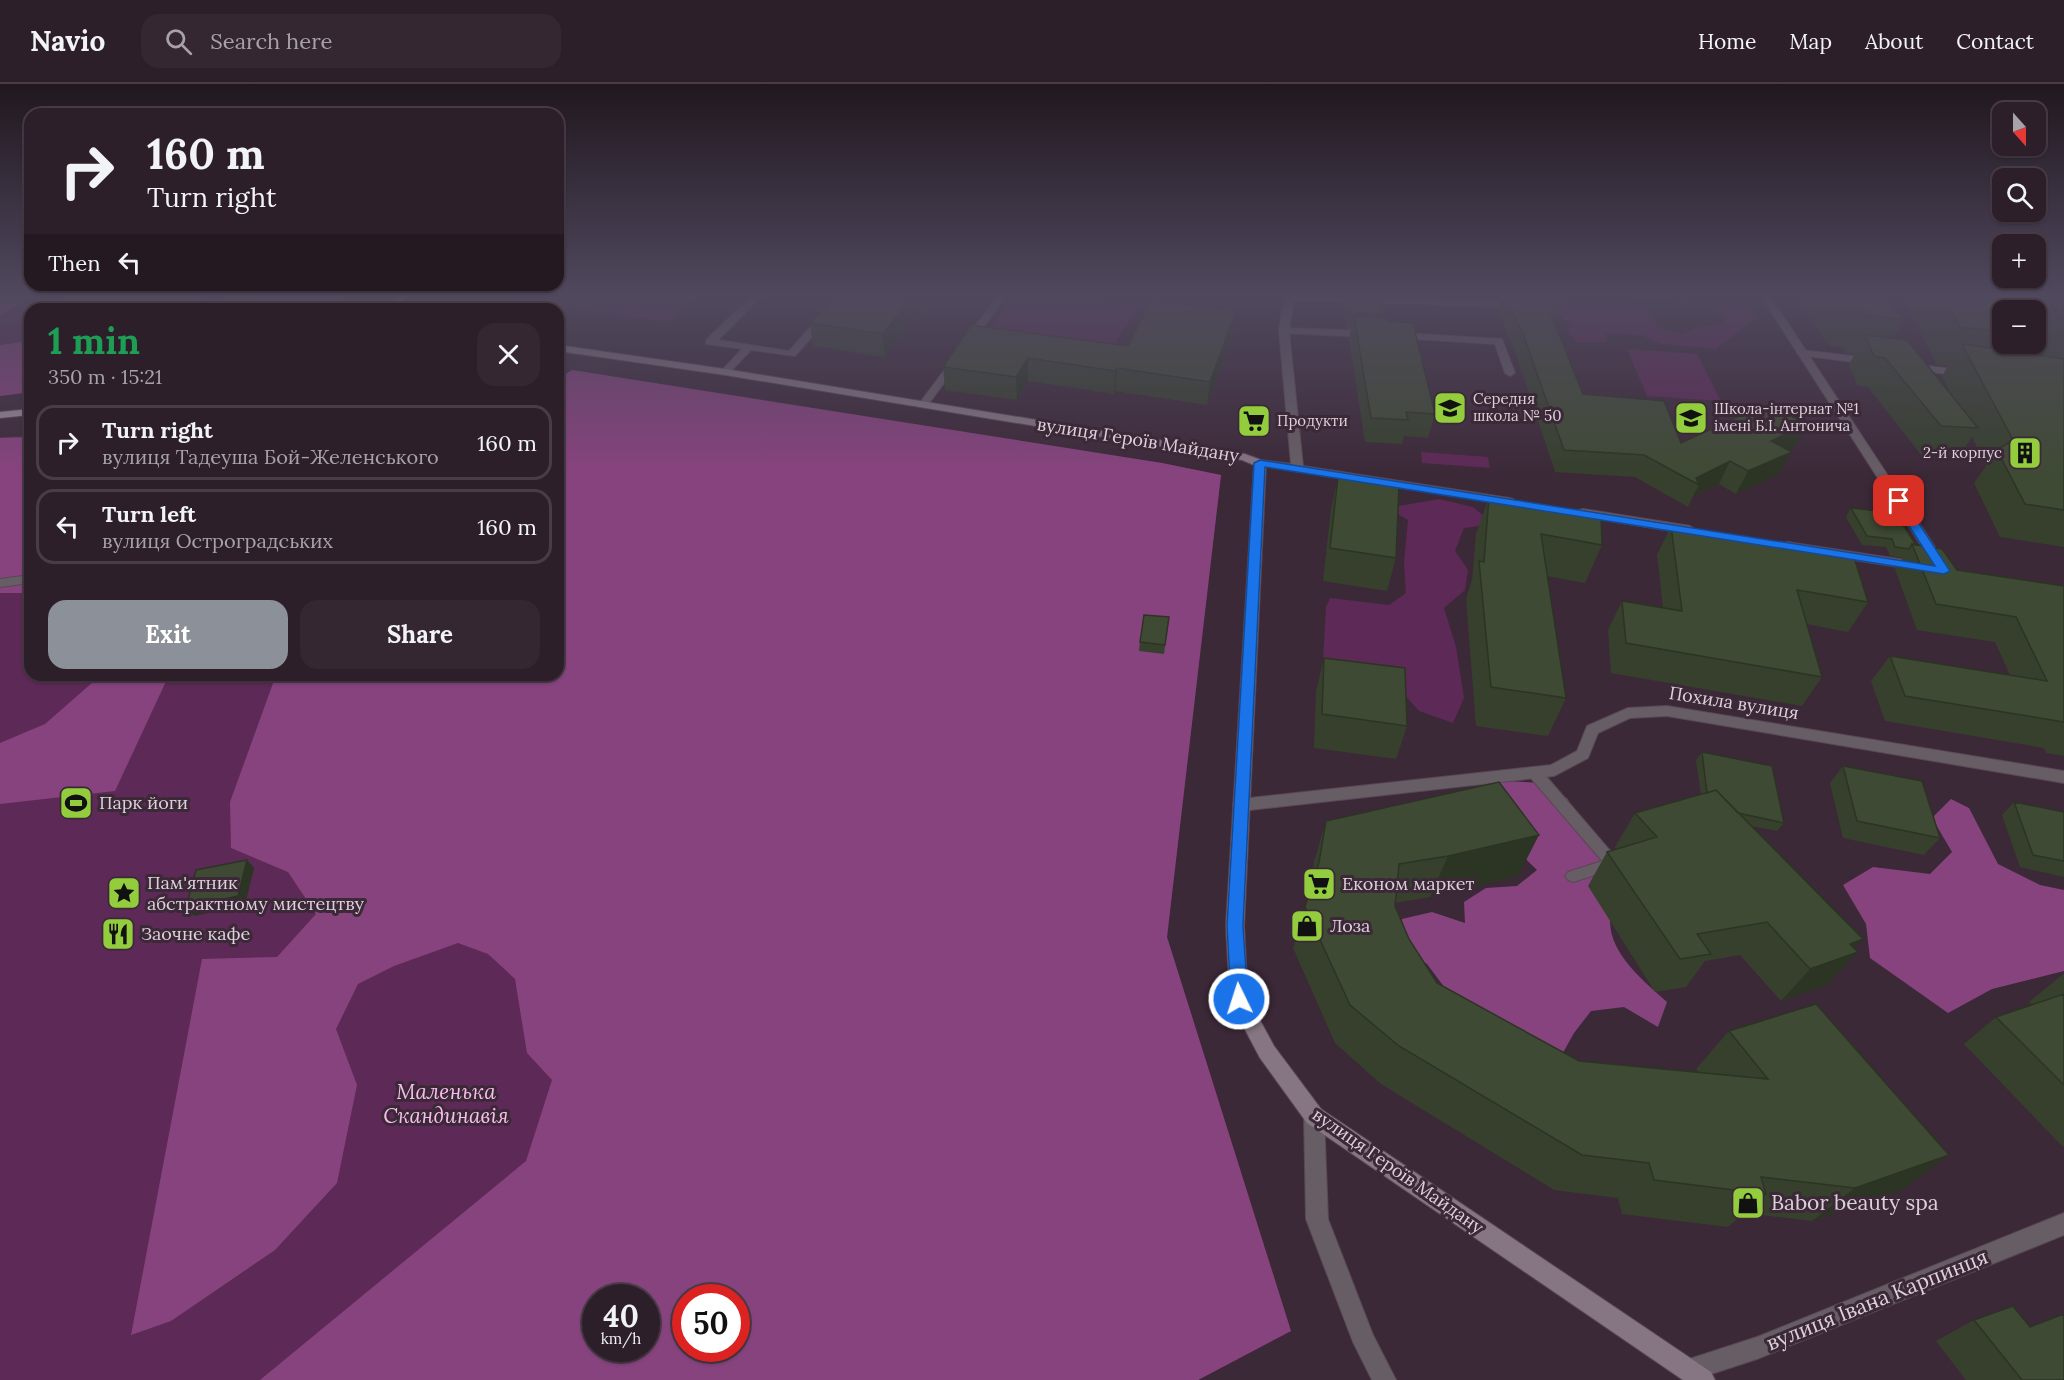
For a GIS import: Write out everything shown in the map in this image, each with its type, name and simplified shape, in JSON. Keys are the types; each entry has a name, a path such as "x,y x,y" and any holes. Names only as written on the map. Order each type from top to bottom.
{"main road":[{"name":"вулиця Героїв Майдану","path":"596,353 924,404 1245,457 1260,463 1235,926 1239,999 1267,1052 1314,1116 1696,1375"},
{"path":"0,415 24,413"}],"street":[{"path":"1286,353 1297,469"},
{"path":"1779,544 1950,572 1802,353"},
{"path":"1260,463 1519,503"},
{"path":"1566,511 1708,533"},
{"path":"0,583 24,580"},
{"name":"Похила вулиця","path":"1241,805 1554,770 1583,754 1592,730 1628,713 1667,711 2064,777"},
{"path":"1314,1116 1317,1219 1364,1342 1384,1380"},
{"name":"вулиця Івана Карпинця","path":"1696,1375 1757,1348 2064,1224"}],"lane":[{"path":"725,372 743,353"},
{"path":"1503,353 1510,373"},
{"path":"1806,353 1874,362"},
{"path":"924,404 958,357"},
{"path":"1898,365 1969,374"},
{"path":"1534,772 1613,864 1573,876"}],"green space":[{"path":"0,353 24,353 24,393 0,396"},
{"path":"1629,353 1697,354 1721,401 1647,396"},
{"name":"Маленька Скандинавія","path":"572,370 1162,463 1221,475 1167,937 1291,1331 1198,1380 0,1380 0,437 24,436 24,681 564,681 564,375"},
{"path":"1421,452 1488,457 1490,468 1422,463"},
{"path":"1439,499 1473,507 1493,524 1464,528 1455,551 1468,570 1465,590 1444,608 1456,647 1464,698 1453,723 1419,711 1396,685 1338,677 1323,660 1326,607 1330,598 1389,605 1406,593 1404,563 1408,520 1387,508"}],"shaded area":[{"path":"0,353 24,353 24,393 0,396"},
{"path":"572,370 1162,463 1221,475 1167,937 1291,1331 1198,1380 260,1380 526,1161 552,1080 527,1053 515,979 488,954 458,943 394,966 358,984 336,1029 357,1085 337,1183 275,1250 171,1321 131,1335 202,959 277,957 316,914 288,872 231,848 230,802 274,681 564,681 564,375"},
{"path":"24,437 24,593 0,593 0,438"},
{"path":"94,681 166,681 115,791 0,804 0,743 45,724"},
{"path":"1509,781 1539,783 1567,798 1580,821 1600,844 1630,860 1611,915 1612,933 1616,945 1630,967 1667,1002 1658,1027 1624,1007 1591,1011 1574,1033 1560,1058 1448,992 1427,964 1397,945 1402,919 1432,912 1465,923 1464,902 1486,888 1517,886 1537,870 1463,798 1482,785"},
{"path":"1951,799 1969,808 1998,864 2040,885 2064,890 2064,971 1992,989 1948,1013 1870,958 1866,924 1843,885 1873,867 1930,874 1952,852 1932,818"}],"building":[{"path":"952,353 1220,353 1210,382 1028,358 1016,377 943,367"},
{"path":"1360,353 1420,353 1435,414 1406,412 1408,420 1371,418"},
{"path":"1530,353 1567,353 1583,394 1664,401 1681,443 1766,404 1807,424 1771,441 1792,452 1748,471 1730,461 1696,478 1699,485 1644,455 1564,450"},
{"path":"1873,353 1918,353 1978,428 1941,426 1885,358 1874,356"},
{"path":"1967,353 2030,354 2064,359 2064,510 2025,504 1997,450 2013,440"},
{"path":"1338,477 1399,485 1396,558 1330,548"},
{"path":"1489,497 1601,516 1602,545 1541,534 1566,698 1491,687 1479,561 1484,562"},
{"path":"1851,508 1888,512 1893,509 1916,545 1912,544 1909,549 1895,547 1892,539 1867,536"},
{"path":"1671,526 1854,557 1868,602 1797,590 1822,677 1626,643 1622,601 1682,611"},
{"path":"1912,544 1942,549 1957,570 2064,586 2064,722 1905,696 1890,656 2047,681 2016,617 1936,604"},
{"path":"1144,615 1169,617 1165,645 1140,642"},
{"path":"1324,658 1405,668 1407,726 1322,714"},
{"path":"1702,752 1772,766 1784,823 1738,813 1716,790 1707,793"},
{"path":"1843,766 1922,781 1940,838 1857,821"},
{"path":"1499,782 1539,835 1448,856 1399,864 1395,906 1409,939 1437,983 1579,1061 1768,1079 1729,1031 1816,1004 1949,1155 1855,1188 1761,1177 1766,1194 1654,1180 1649,1163 1582,1155 1399,1046 1350,1005 1305,907 1319,862 1326,821"},
{"path":"1716,790 1863,939 1850,944 1858,952 1810,969 1767,922 1697,934 1711,954 1680,959 1607,852 1657,837 1635,813"},
{"path":"2014,802 2064,812 2064,861 2033,855"},
{"path":"247,860 238,896 186,907 196,870"},
{"path":"2064,994 2064,1085 1996,1017"},
{"path":"2013,1306 2030,1327 2064,1314 2064,1380 2022,1380 1974,1320"}],"place":[{"name":"Середня школа № 50","path":"1450,408"},
{"name":"Школа-інтернат №1 імені Б.І. Антонича","path":"1691,418"},
{"name":"Продукти","path":"1254,421"},
{"name":"2-й корпус","path":"2025,453"},
{"name":"Парк йоги","path":"76,803"},
{"name":"Економ маркет","path":"1319,884"},
{"name":"Пам'ятник абстрактному мистецтву","path":"124,893"},
{"name":"Лоза","path":"1307,926"},
{"name":"Заочне кафе","path":"118,934"},
{"name":"Babor beauty spa","path":"1748,1203"}],"route":[{"path":"1239,999 1235,926 1260,463 1944,571 1899,501"}]}
